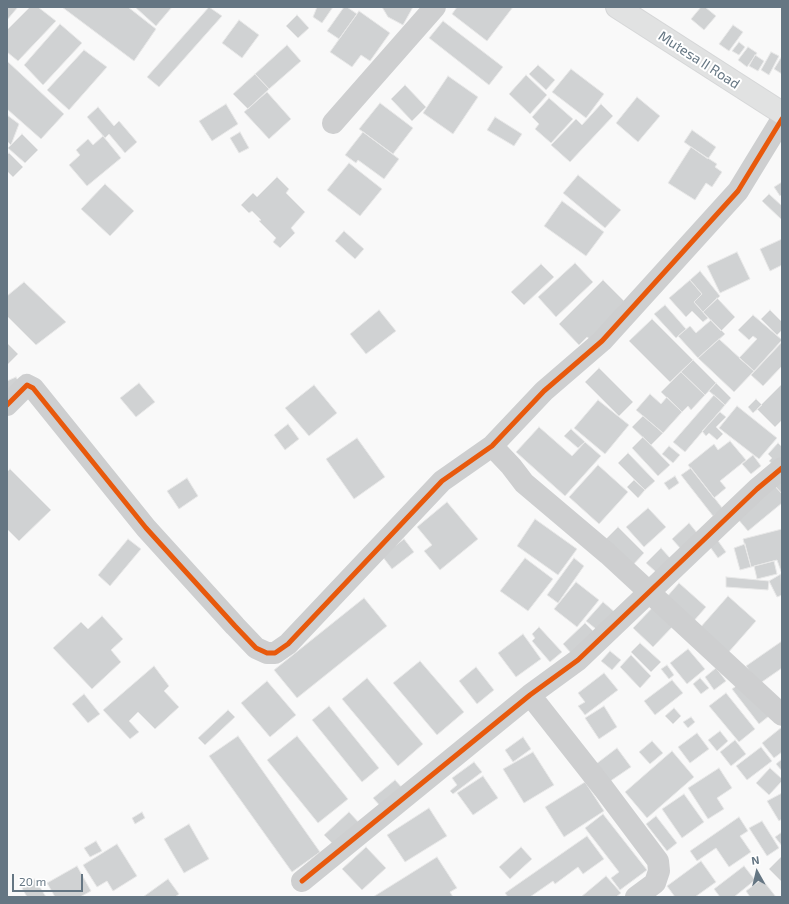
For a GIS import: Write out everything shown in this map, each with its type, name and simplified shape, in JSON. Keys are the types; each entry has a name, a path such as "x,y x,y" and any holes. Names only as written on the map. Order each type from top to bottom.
{"street":[{"path":"333,124 435,7"},
{"name":"Mutesa II Road","path":"616,7 782,113"},
{"path":"7,405 27,385 33,388 146,528 235,626 256,648 267,653 274,653 288,644 442,481 492,446 544,391 602,340 738,191 782,119"},
{"path":"492,446 511,466 524,483 608,554 782,715"},
{"path":"302,880 530,695 578,660 757,489 782,468"},
{"path":"530,695 604,789 658,861 659,871 655,883 636,897"}],"building":[{"path":"7,7 18,7 7,20"},
{"path":"30,7 38,7 56,21 18,61 7,52 7,30"},
{"path":"62,7 128,7 156,29 134,61"},
{"path":"135,7 172,7 156,26"},
{"path":"209,7 222,16 159,87 147,77"},
{"path":"317,7 333,7 322,23 313,17"},
{"path":"344,7 347,7 357,14 339,39 327,31"},
{"path":"382,7 413,7 403,25 388,17"},
{"path":"457,7 513,7 487,41 452,14"},
{"path":"701,7 705,7 716,16 704,30 691,19"},
{"path":"359,11 390,33 370,61 361,55 352,67 330,52"},
{"path":"297,15 309,28 298,38 286,26"},
{"path":"239,20 259,35 242,58 222,43"},
{"path":"443,21 503,67 489,85 429,38"},
{"path":"60,24 82,43 43,85 24,65"},
{"path":"733,25 743,32 729,51 719,44"},
{"path":"739,42 745,47 739,55 732,51"},
{"path":"287,45 301,61 269,89 255,74"},
{"path":"748,47 757,53 747,67 738,60"},
{"path":"84,50 107,67 69,110 47,90"},
{"path":"771,52 779,56 769,75 761,70"},
{"path":"755,55 764,61 758,71 749,66"},
{"path":"782,56 782,74 774,69"},
{"path":"7,61 64,114 41,139 7,109"},
{"path":"538,65 555,80 546,90 529,74"},
{"path":"571,69 604,94 586,118 552,92"},
{"path":"255,74 269,89 248,109 233,94"},
{"path":"526,75 547,95 530,114 509,94"},
{"path":"448,76 478,97 453,134 423,113"},
{"path":"405,85 426,107 412,121 391,99"},
{"path":"267,92 291,119 269,139 244,112"},
{"path":"637,97 660,116 638,142 616,123"},
{"path":"549,98 573,119 551,143 535,129 539,124 532,117"},
{"path":"380,103 413,128 393,154 359,129"},
{"path":"226,104 238,124 212,141 199,121"},
{"path":"601,104 613,116 570,162 551,145 576,119 582,125"},
{"path":"98,107 114,126 119,121 137,142 125,153 109,134 105,138 87,117"},
{"path":"7,115 19,124 11,145 7,141"},
{"path":"495,117 522,134 514,146 487,130"},
{"path":"692,130 716,147 708,159 684,142"},
{"path":"240,132 249,148 239,153 230,138"},
{"path":"363,132 399,159 384,179 358,160 356,163 345,155"},
{"path":"22,134 38,150 25,163 8,148"},
{"path":"103,136 121,158 87,186 69,165 80,155 76,150 88,139 93,145"},
{"path":"691,147 717,164 715,167 722,172 712,187 706,183 695,200 668,183"},
{"path":"9,153 23,167 13,177 7,171 7,155"},
{"path":"349,163 382,189 360,216 327,190"},
{"path":"578,175 621,210 605,228 563,193"},
{"path":"277,177 289,189 286,193 305,212 291,228 295,233 280,248 273,242 276,238 259,221 261,220 252,211 249,213 241,205 253,193 257,197"},
{"path":"782,182 782,194 780,196 774,187"},
{"path":"105,184 134,211 110,236 81,209"},
{"path":"769,194 782,206 782,220 762,201"},
{"path":"562,201 604,232 586,256 544,226"},
{"path":"344,231 364,249 355,259 335,241"},
{"path":"782,239 782,265 770,271 760,249"},
{"path":"737,252 750,279 720,293 707,266"},
{"path":"575,263 593,282 556,317 538,297"},
{"path":"541,264 554,277 524,305 511,292"},
{"path":"700,271 720,296 703,312 694,302 702,294 690,280"},
{"path":"603,280 624,301 591,340 587,337 579,345 559,324"},
{"path":"690,280 702,294 694,302 708,318 703,322 692,311 686,317 669,298"},
{"path":"24,282 66,322 36,345 7,316 7,296"},
{"path":"717,298 735,317 721,331 703,312"},
{"path":"665,305 686,329 676,338 654,314"},
{"path":"379,310 396,331 366,354 350,334"},
{"path":"770,310 782,322 782,330 777,335 761,319"},
{"path":"753,315 782,340 754,371 739,358 757,339 753,336 749,340 738,330"},
{"path":"652,319 693,360 670,382 629,341"},
{"path":"711,320 725,334 698,358 678,336 690,326 696,333"},
{"path":"719,339 754,371 734,392 698,358"},
{"path":"782,342 782,366 763,386 751,375"},
{"path":"7,343 18,354 7,365"},
{"path":"693,360 716,383 705,395 681,372"},
{"path":"599,368 633,402 619,416 585,382"},
{"path":"681,372 705,395 691,410 688,406 682,412 661,392"},
{"path":"16,377 21,386 7,393 7,381"},
{"path":"139,383 155,402 136,417 120,398"},
{"path":"716,383 731,398 725,405 709,391"},
{"path":"782,384 782,420 775,427 757,409"},
{"path":"314,385 337,413 309,436 285,408"},
{"path":"650,394 661,404 667,397 682,412 663,433 636,410"},
{"path":"714,395 725,405 685,452 673,442"},
{"path":"756,399 762,405 753,413 748,407"},
{"path":"598,400 629,425 605,454 574,428"},
{"path":"737,406 777,438 759,459 719,428"},
{"path":"720,412 726,417 716,427 723,434 717,440 709,433 706,436 702,431"},
{"path":"643,416 663,433 651,445 632,427"},
{"path":"288,424 299,439 285,450 274,435"},
{"path":"539,427 572,456 585,442 601,456 565,496 516,452"},
{"path":"571,429 585,442 578,448 564,436"},
{"path":"643,437 670,465 658,476 632,448"},
{"path":"357,438 385,477 354,499 326,459"},
{"path":"730,441 746,460 720,481 726,488 714,498 688,465 714,444 718,450"},
{"path":"778,443 782,447 782,457 775,466 769,461 772,458 768,454"},
{"path":"669,446 680,455 673,463 662,454"},
{"path":"628,453 655,481 645,490 618,463"},
{"path":"753,455 761,466 751,474 742,464"},
{"path":"598,465 628,492 599,524 569,497"},
{"path":"691,468 723,509 713,516 681,475"},
{"path":"10,469 51,510 19,541 7,529 7,472"},
{"path":"675,476 679,483 669,490 664,483"},
{"path":"187,478 198,496 179,509 167,491"},
{"path":"634,480 645,490 638,498 627,487"},
{"path":"782,480 782,494 775,486"},
{"path":"775,486 782,494 782,503 748,531 737,518"},
{"path":"447,502 478,539 440,570 424,551 432,545 417,527"},
{"path":"648,508 666,527 644,547 626,527"},
{"path":"535,519 577,549 558,575 517,546"},
{"path":"689,523 698,534 681,549 672,539"},
{"path":"618,527 644,553 631,567 604,541"},
{"path":"782,529 782,574 777,560 751,567 743,539"},
{"path":"716,538 726,552 718,558 708,544"},
{"path":"128,539 141,549 110,586 98,575"},
{"path":"404,539 414,552 392,569 382,556"},
{"path":"745,544 751,567 740,570 734,548"},
{"path":"661,548 670,558 656,572 646,563"},
{"path":"525,558 553,579 528,611 500,591"},
{"path":"574,558 584,566 558,603 547,595"},
{"path":"774,561 777,574 757,579 754,566"},
{"path":"781,574 782,595 777,597 769,581"},
{"path":"726,577 769,581 768,590 726,587"},
{"path":"576,582 599,600 577,627 554,609"},
{"path":"679,583 706,607 692,623 665,599"},
{"path":"728,596 756,621 727,654 699,629"},
{"path":"364,598 387,626 297,698 274,670"},
{"path":"603,602 617,614 601,633 586,621"},
{"path":"655,605 675,624 653,647 633,628"},
{"path":"102,616 123,639 111,650 121,662 92,689 53,648 81,622 88,629"},
{"path":"585,623 594,632 571,653 563,644"},
{"path":"539,627 562,652 550,662 532,641 535,638 532,634"},
{"path":"523,634 541,659 516,677 498,653"},
{"path":"782,641 782,668 759,684 746,666"},
{"path":"640,643 661,662 651,672 631,652"},
{"path":"688,649 705,669 687,684 670,663"},
{"path":"610,651 621,660 612,670 601,661"},
{"path":"631,655 651,676 640,688 620,667"},
{"path":"420,661 464,712 437,735 393,683"},
{"path":"667,665 674,675 669,679 661,669"},
{"path":"154,666 169,686 164,691 179,707 155,729 138,712 129,721 139,732 130,739 103,710"},
{"path":"476,667 494,690 477,704 459,681"},
{"path":"716,668 726,681 714,690 705,677"},
{"path":"604,673 618,690 585,715 578,706 585,702 578,693"},
{"path":"367,678 423,744 398,766 342,699"},
{"path":"700,678 709,688 701,694 693,684"},
{"path":"672,680 683,693 655,715 644,701"},
{"path":"267,681 296,715 270,737 241,703"},
{"path":"742,682 769,716 759,724 732,689"},
{"path":"726,693 755,729 739,742 709,706"},
{"path":"84,694 100,714 88,723 72,704"},
{"path":"329,706 379,768 362,782 312,720"},
{"path":"604,706 617,727 599,739 585,718"},
{"path":"674,708 681,716 673,724 665,716"},
{"path":"228,710 235,717 205,745 198,738"},
{"path":"691,717 695,722 688,728 683,722"},
{"path":"782,727 782,752 774,758 762,743"},
{"path":"720,731 728,741 717,751 708,740"},
{"path":"697,733 709,749 690,763 678,747"},
{"path":"238,736 320,852 292,872 209,756"},
{"path":"297,736 348,799 318,823 267,760"},
{"path":"523,737 531,749 513,762 505,750"},
{"path":"735,740 746,754 731,766 720,752"},
{"path":"652,741 663,753 650,764 639,752"},
{"path":"761,747 772,761 747,780 736,766"},
{"path":"617,748 631,767 609,782 596,764"},
{"path":"672,751 694,777 647,818 625,792"},
{"path":"533,752 554,785 524,803 503,769"},
{"path":"782,759 782,771 776,764"},
{"path":"474,762 482,772 453,794 450,791 457,785 452,778"},
{"path":"719,768 732,788 717,798 724,809 708,819 688,788"},
{"path":"770,768 782,779 782,781 769,795 756,783"},
{"path":"483,776 498,798 473,815 457,793"},
{"path":"395,780 404,790 382,808 373,798"},
{"path":"585,782 604,811 564,837 545,807"},
{"path":"782,793 782,819 779,821 767,801"},
{"path":"684,794 704,822 682,838 662,809"},
{"path":"429,808 447,836 405,862 387,835"},
{"path":"142,812 145,818 135,824 132,818"},
{"path":"349,812 362,826 337,848 324,835"},
{"path":"603,814 647,870 620,890 611,878 619,872 585,828"},
{"path":"656,816 677,843 667,851 646,824"},
{"path":"739,817 748,831 740,836 751,852 729,867 716,848 697,861 690,851"},
{"path":"762,821 779,848 767,856 749,828"},
{"path":"189,824 209,859 184,873 164,839"},
{"path":"782,832 782,846 775,837"},
{"path":"587,836 604,859 583,874 578,867 555,884 553,881 530,897 508,897 505,893"},
{"path":"96,841 102,851 90,857 84,848"},
{"path":"117,844 137,876 113,891 107,881 97,887 83,865"},
{"path":"366,847 386,868 362,890 342,869"},
{"path":"521,847 532,859 510,879 499,867"},
{"path":"782,856 782,882 769,869"},
{"path":"437,857 457,888 450,892 453,897 373,897"},
{"path":"701,861 716,882 695,897 675,897 667,886"},
{"path":"77,866 91,891 80,897 55,897 47,883"},
{"path":"744,866 755,880 734,897 720,897 714,889"},
{"path":"606,876 621,893 616,897 581,897"},
{"path":"35,879 46,897 27,897 22,888"},
{"path":"168,879 179,894 175,897 143,897"},
{"path":"762,879 776,897 750,897 746,891"}],"cycle path":[{"path":"7,405 27,385 33,388 146,528 235,626 256,648 267,653 275,653 288,644 442,481 492,446 544,391 602,341 738,191 782,119"},
{"path":"302,881 530,695 578,660 757,489 782,468"}]}
